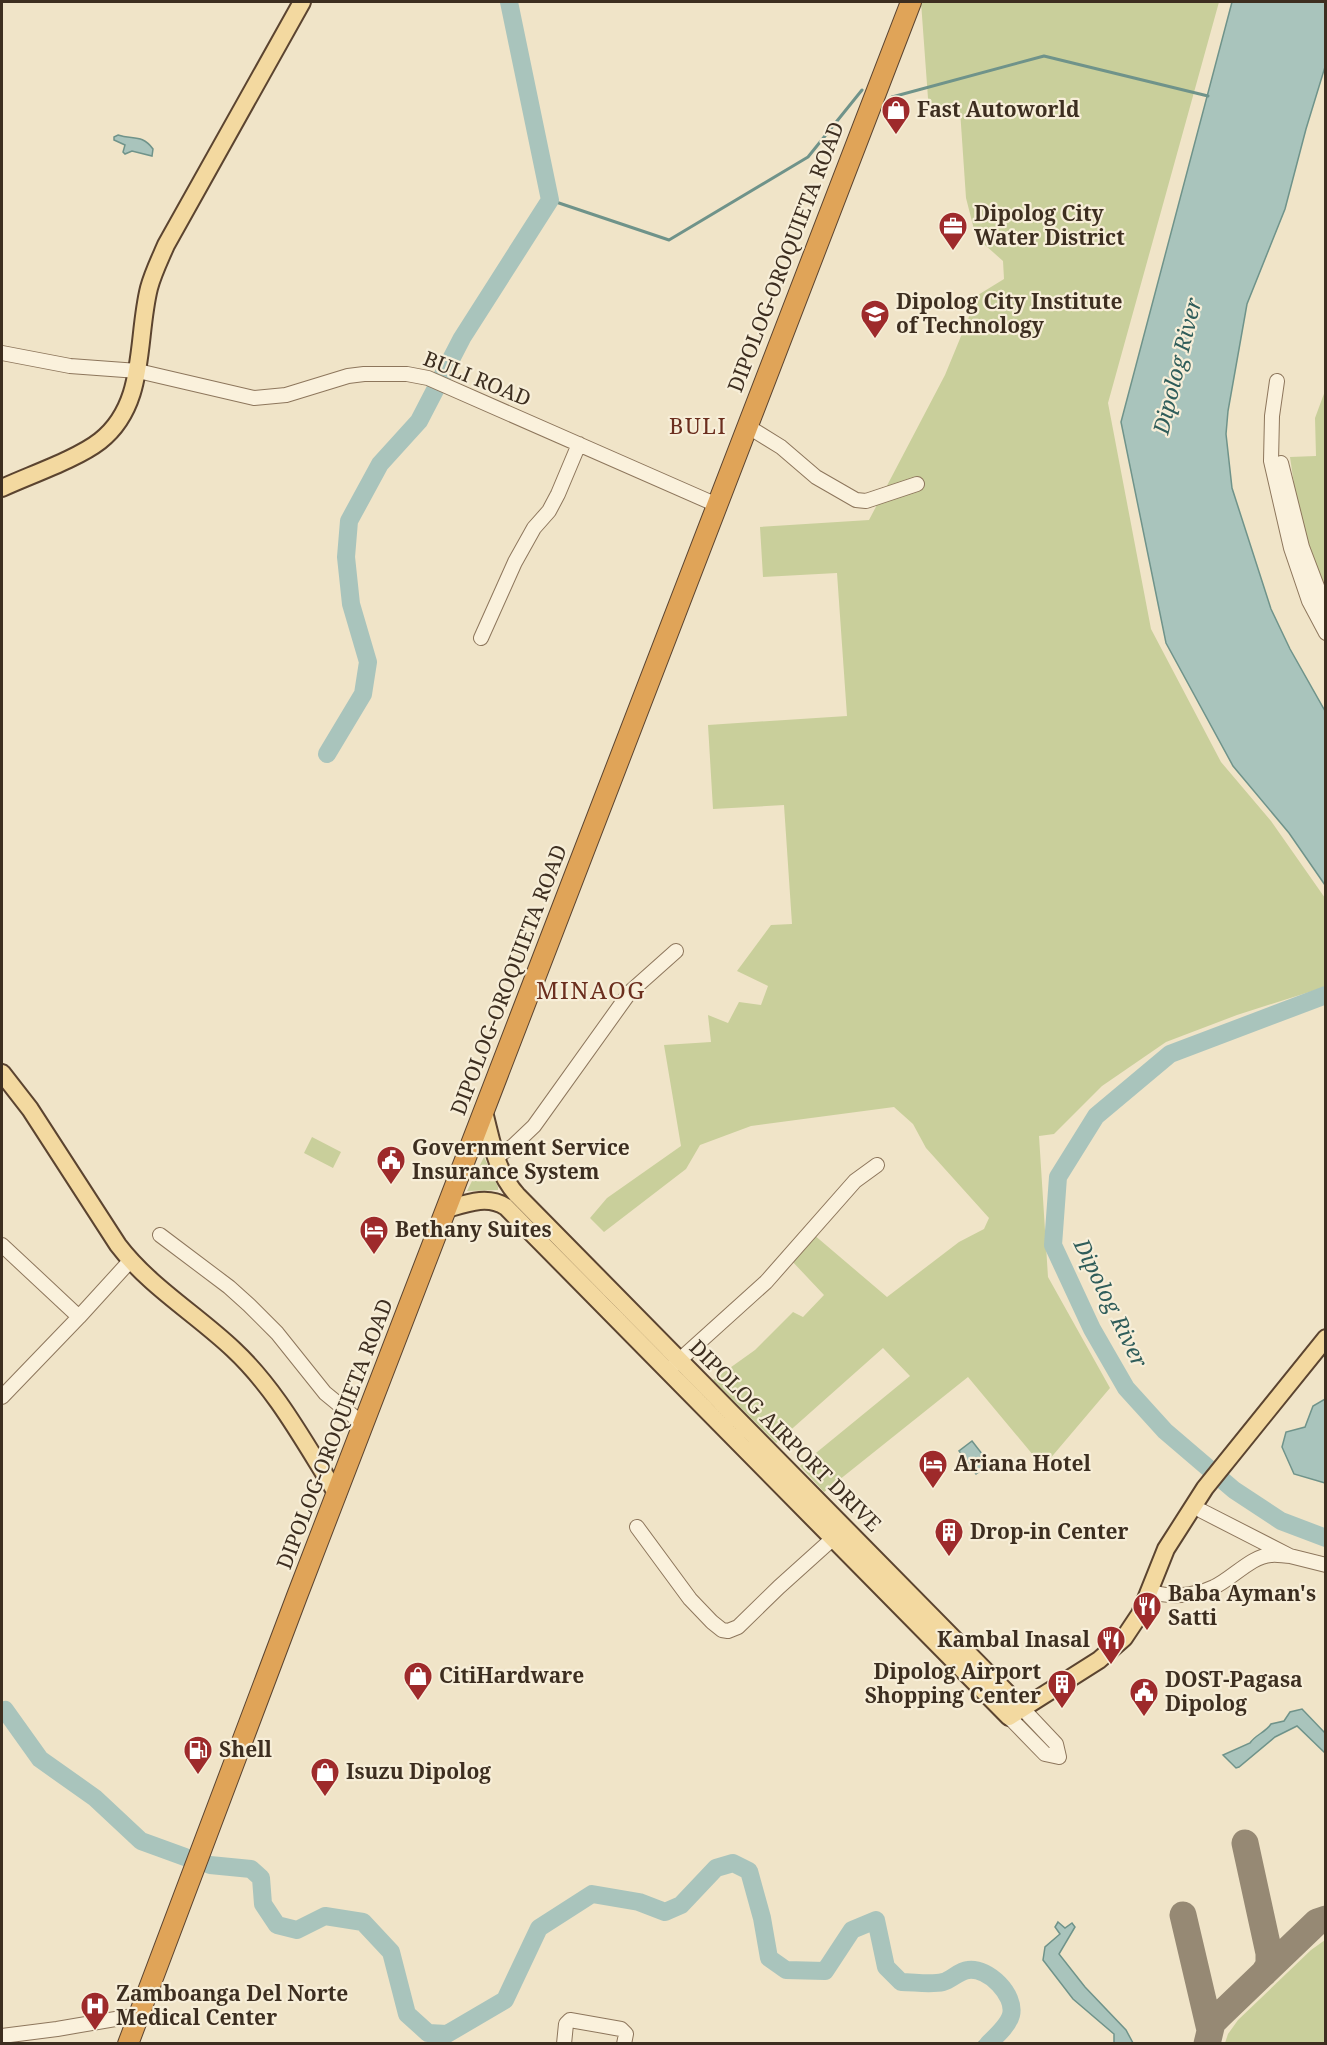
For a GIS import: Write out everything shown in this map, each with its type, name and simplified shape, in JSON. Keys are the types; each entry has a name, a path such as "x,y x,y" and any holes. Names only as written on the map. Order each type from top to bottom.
{"highway":[{"name":"DIPOLOG-OROQUIETA ROAD","path":"128,2043 911,2"}],"main road":[{"path":"2,488 99,442 119,422 126,410 138,371 149,287 166,245 302,2"},
{"path":"2,1073 30,1108 130,1261 220,1337 252,1368 286,1413 337,1494"},
{"name":"DIPOLOG AIRPORT DRIVE","path":"484,1112 496,1157 512,1201 1015,1713 1112,1650 1133,1626 1149,1592"},
{"path":"447,1209 484,1200 512,1201"},
{"path":"1149,1592 1167,1549 1205,1488 1326,1338"}],"street":[{"name":"BULI ROAD","path":"2,353 70,366 138,371 254,398 286,395 348,376 363,374 407,374 428,378 717,505"},
{"path":"1326,610 1302,547 1281,462 1281,382 1272,416 1271,461 1291,548 1309,601 1326,633"},
{"path":"747,426 789,452 816,477 860,502 917,484"},
{"path":"480,638 514,562 534,528 549,511 579,444"},
{"path":"496,1157 513,1146 534,1126 630,992 675,951"},
{"path":"674,1366 766,1282 855,1181 877,1165"},
{"path":"159,1234 249,1305 277,1334 325,1393 364,1425"},
{"path":"2,1245 79,1317"},
{"path":"2,1397 130,1261"},
{"path":"1202,1511 1290,1556"},
{"path":"637,1527 690,1599 712,1622 722,1630 728,1631 738,1627 839,1533"},
{"path":"1149,1592 1165,1596 1193,1595 1215,1587 1245,1566 1270,1554 1290,1556 1326,1565"},
{"path":"2,2036 139,2015"},
{"path":"564,2043 566,2024 570,2020 621,2029 626,2034 624,2043"}],"green space":[{"path":"921,2 1219,2 1108,403 1151,629 1221,762 1271,821 1325,898 1325,987 1237,1015 1166,1042 1102,1086 1054,1134 1039,1136 1048,1277 1110,1388 1043,1467 968,1377 824,1492 800,1466 910,1376 883,1348 776,1443 713,1380 755,1350 793,1312 803,1317 824,1295 791,1260 813,1234 887,1297 959,1242 984,1229 989,1218 926,1148 913,1124 894,1107 751,1126 700,1145 686,1169 604,1232 590,1218 607,1198 681,1146 664,1045 711,1042 708,1015 728,1023 739,1002 761,1005 768,986 737,971 771,925 792,924 784,805 713,809 708,725 847,716 837,573 763,577 760,527 869,520 945,375 978,295 1004,279 1003,261 976,237 966,198 960,110 929,112"},
{"path":"1325,391 1325,597 1300,525 1290,457 1316,456 1315,418"},
{"path":"312,1137 341,1152 333,1168 304,1153"},
{"path":"484,1157 498,1190 467,1191"},
{"path":"1325,1940 1325,2043 1225,2043 1228,2034 1238,2020 1311,1950"}],"water":[{"path":"1232,2 1325,2 1325,67 1285,209 1247,304 1226,434 1232,488 1271,609 1290,649 1325,711 1325,885 1289,833 1233,766 1166,643 1121,422"},
{"path":"118,135 145,141 153,149 152,156 132,151 125,154 123,152 125,145 114,140 114,137"},
{"path":"1325,1399 1325,1483 1294,1474 1282,1447 1286,1432 1305,1427 1313,1406"},
{"path":"972,1441 990,1464 976,1474 959,1451"},
{"path":"1302,1709 1325,1733 1325,1753 1297,1726 1275,1737 1239,1767 1236,1768 1223,1755 1250,1743 1271,1724 1284,1721 1290,1712"},
{"path":"1058,1922 1065,1928 1072,1923 1075,1927 1059,1954 1085,1987 1126,2030 1133,2043 1114,2043 1114,2034 1073,1999 1043,1960 1045,1947 1060,1934 1055,1927"},
{"path":"1004,2014 1011,2027 1000,2043 978,2043 997,2027"}],"waterway":[{"path":"327,754 363,694 368,662 351,604 346,557 349,521 380,464 419,421 462,338 550,200 509,2"},
{"path":"892,97 1044,56 1208,96"},
{"path":"550,200 669,240 808,157 862,90"},
{"name":"Dipolog River","path":"1326,995 1170,1054 1096,1116 1058,1177 1053,1245 1092,1329 1126,1388 1165,1431 1234,1490 1281,1521 1326,1538"},
{"path":"2,1711 5,1710 40,1759 95,1798 141,1841 185,1857"},
{"path":"210,1865 251,1869 261,1878 263,1904 277,1925 297,1930 325,1916 363,1922 391,1952 407,2014 428,2033 447,2034 505,2000 539,1928 592,1894 639,1902 665,1912 681,1905 716,1868 733,1863 749,1871 762,1918 769,1958 786,1970 825,1971 852,1930 876,1920 886,1967 901,1982 938,1983 961,1972 976,1970 999,1984 1009,1999 1011,2015 1005,2027 988,2044"}],"taxiway":[{"path":"1245,1843 1269,1953 1269,1965 1264,1973"},
{"path":"1183,1915 1210,2030"},
{"path":"1207,2044 1212,2023 1317,1922 1326,1919"}],"place":[{"name":"Fast Autoworld","path":"896,136"},
{"name":"Dipolog City Water District","path":"953,252"},
{"name":"Dipolog City Institute of Technology","path":"875,340"},
{"name":"Government Service Insurance System","path":"391,1186"},
{"name":"Bethany Suites","path":"374,1256"},
{"name":"Ariana Hotel","path":"933,1490"},
{"name":"Drop-in Center","path":"949,1558"},
{"name":"Baba Ayman's Satti","path":"1147,1632"},
{"name":"Kambal Inasal","path":"1111,1666"},
{"name":"CitiHardware","path":"418,1702"},
{"name":"Dipolog Airport Shopping Center","path":"1062,1710"},
{"name":"DOST-Pagasa Dipolog","path":"1144,1718"},
{"name":"Shell","path":"198,1776"},
{"name":"Isuzu Dipolog","path":"325,1798"},
{"name":"Zamboanga Del Norte Medical Center","path":"95,2032"}],"district":[{"name":"BULI","path":"698,426"},
{"name":"MINAOG","path":"591,991"}]}
